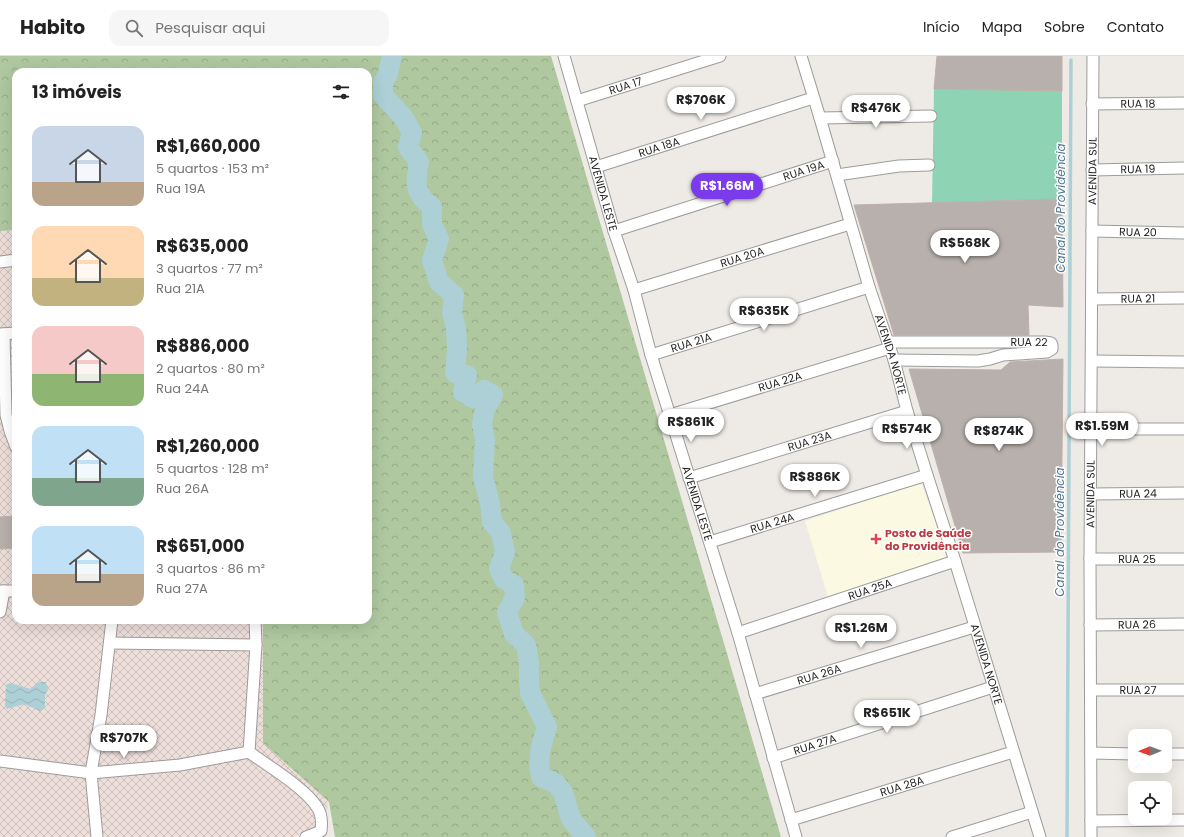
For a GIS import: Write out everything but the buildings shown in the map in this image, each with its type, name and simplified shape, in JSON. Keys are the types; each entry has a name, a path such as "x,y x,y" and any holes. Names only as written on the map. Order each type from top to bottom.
{"street":[{"name":"AVENIDA LESTE","path":"564,56 614,230 634,290 651,355 738,633 796,837"},
{"name":"RUA 17","path":"577,101 720,56"},
{"name":"AVENIDA NORTE","path":"801,56 869,287 894,360 907,411 1040,837"},
{"name":"AVENIDA SUL","path":"1091,837 1090,559 1093,56"},
{"name":"RUA 18A","path":"596,167 813,98"},
{"name":"RUA 18","path":"1092,104 1184,103"},
{"path":"820,118 932,116"},
{"name":"RUA 19A","path":"614,230 833,161"},
{"path":"837,175 899,166 928,165"},
{"name":"RUA 19","path":"1092,170 1184,168"},
{"name":"RUA 20A","path":"634,290 850,224"},
{"name":"RUA 20","path":"1092,231 1184,233"},
{"path":"0,262 12,260"},
{"name":"RUA 21A","path":"651,355 869,287"},
{"name":"RUA 21","path":"1092,299 1184,298"},
{"path":"12,333 2,334 6,415 12,436"},
{"path":"994,342 995,357"},
{"name":"RUA 22","path":"889,345 994,342 1049,342 1052,344 1049,351 1045,352 1016,353 978,361 894,360"},
{"name":"RUA 22A","path":"670,415 889,345"},
{"path":"1092,361 1184,362"},
{"name":"RUA 23A","path":"689,478 907,411"},
{"path":"1091,429 1184,430"},
{"name":"RUA 24A","path":"710,542 927,475"},
{"name":"RUA 24","path":"1091,494 1184,493"},
{"name":"RUA 25","path":"1090,559 1184,559"},
{"name":"RUA 25A","path":"738,633 955,561"},
{"path":"0,612 2,591"},
{"path":"97,837 91,773 101,715 112,624"},
{"path":"249,752 256,645 255,624"},
{"name":"RUA 26","path":"1090,625 1184,624"},
{"name":"RUA 26A","path":"755,694 974,627"},
{"path":"110,643 256,645"},
{"name":"RUA 27A","path":"773,758 993,687"},
{"name":"RUA 27","path":"1091,690 1184,690"},
{"path":"0,761 91,773 174,766 249,752 304,792 318,808 321,817 320,831 306,837"},
{"name":"RUA 28A","path":"791,820 1013,752"},
{"path":"1091,753 1128,754"},
{"path":"1172,754 1184,754"},
{"path":"952,837 1032,812"},
{"path":"1091,821 1184,820"}],"shaded area":[{"path":"12,230 12,624 263,624 263,743 329,802 322,826 295,837 0,837 0,231"},
{"name":"Posto de Saúde do Providência","path":"921,483 949,558 828,597 805,521"}],"green space":[{"path":"0,56 551,56 781,837 335,837 329,802 263,743 263,624 372,624 372,68 12,68 12,230 0,231"},
{"path":"934,89 1062,91 1062,199 932,203"}],"water":[{"path":"39,682 45,682 49,688 45,695 45,708 40,711 24,704 7,709 5,706 6,685 10,683 31,689"}],"waterway":[{"path":"392,56 388,74 383,83 383,95 404,118 412,133 408,147 419,162 417,188 422,197 432,207 432,224 439,239 432,260 439,282 454,295 452,313 456,328 457,350 455,373 467,375 463,392 473,398 484,390 493,395 485,409 482,424 485,440 483,477 490,503 492,522 501,533 505,552 499,569 504,579 514,585 515,598 507,612 514,634 526,645 529,663 530,693 547,727 540,752 539,763 541,777 555,783 563,792 571,819 586,837"},
{"name":"Canal do Providência","path":"1067,837 1071,60"}],"place":[{"name":"Posto de Saúde do Providência","path":"876,539"}]}
